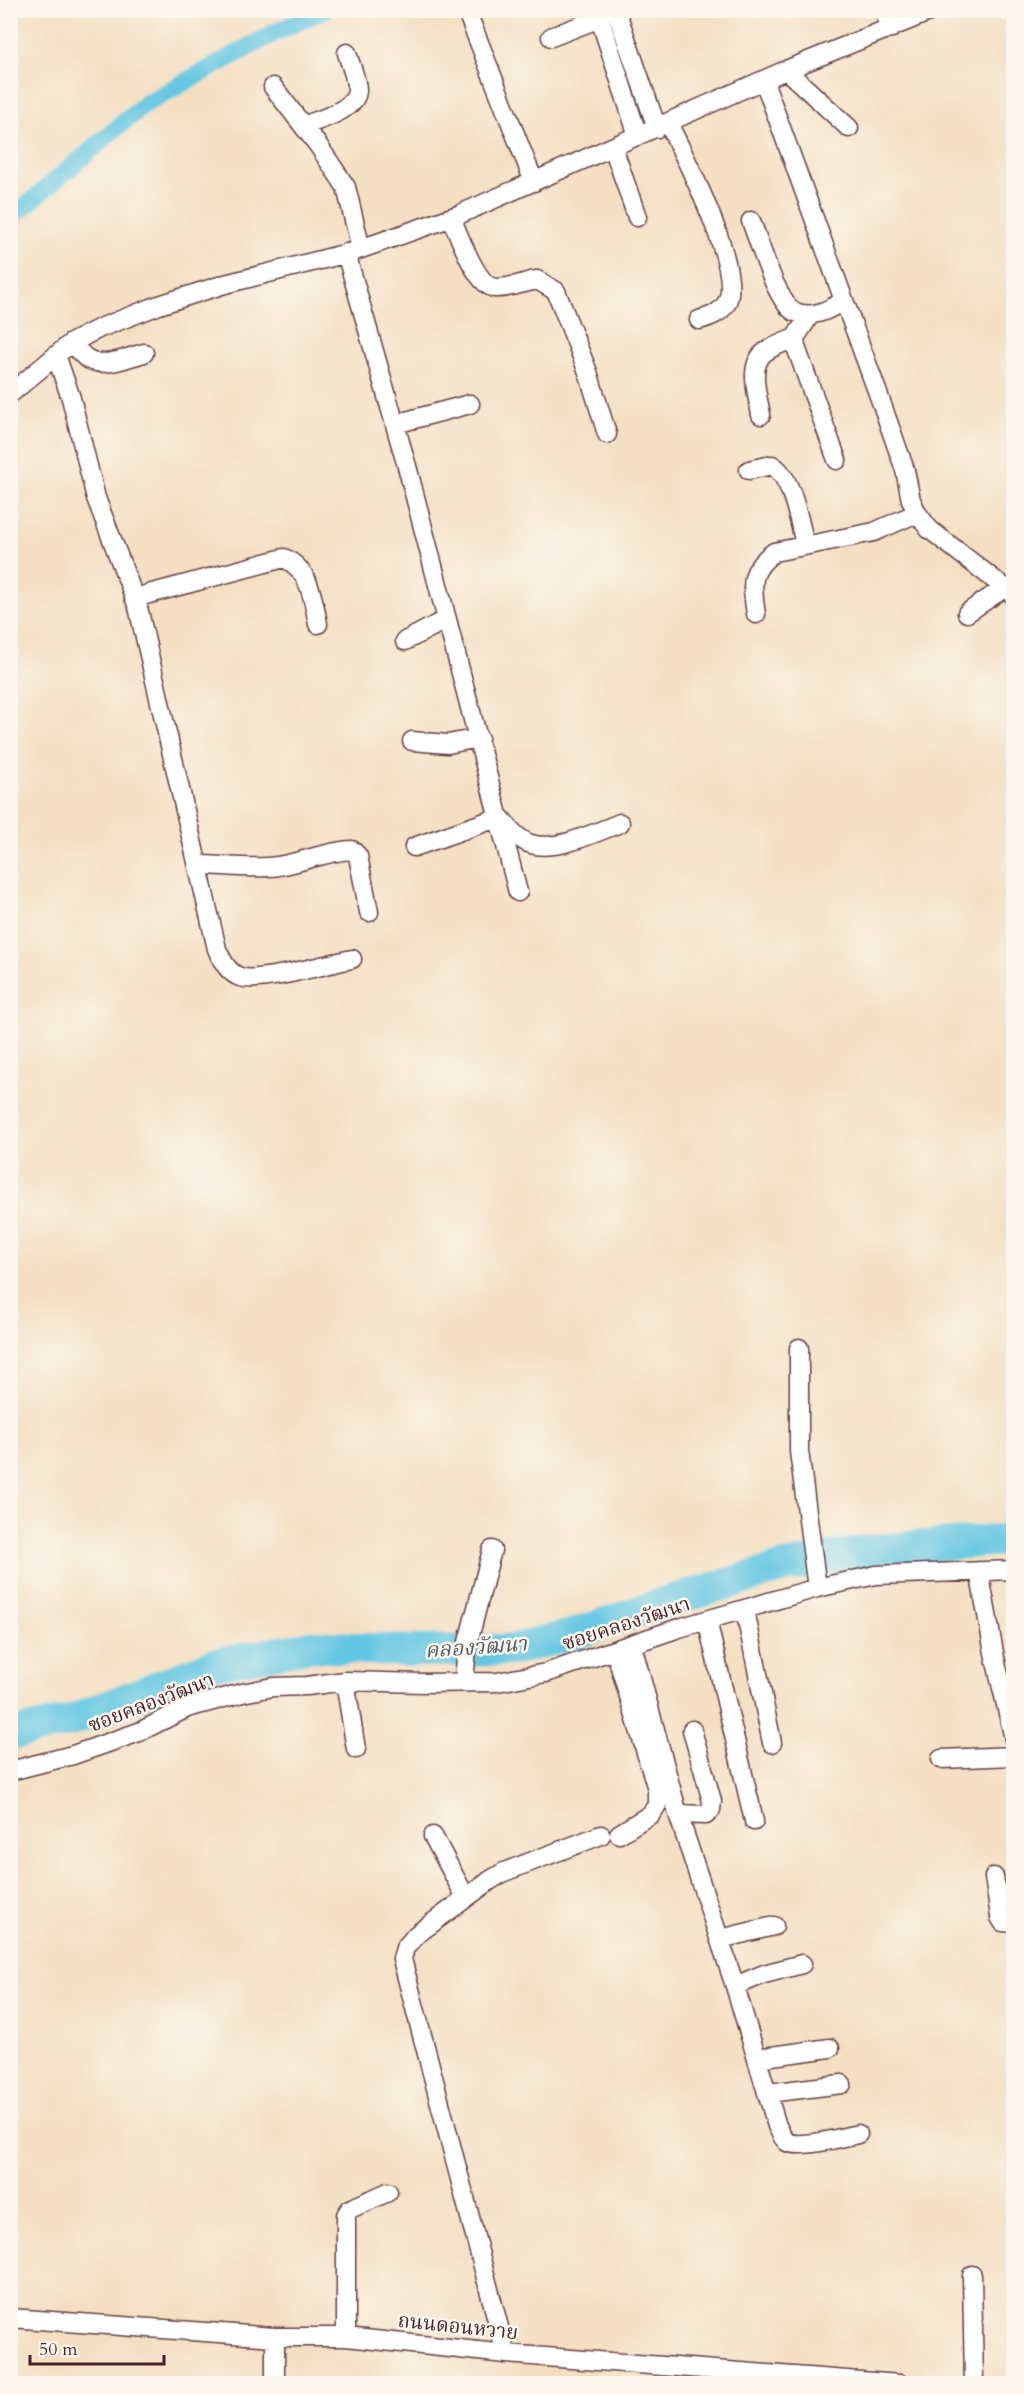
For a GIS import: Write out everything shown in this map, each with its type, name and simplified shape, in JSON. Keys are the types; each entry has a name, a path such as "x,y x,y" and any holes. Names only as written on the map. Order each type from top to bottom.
{"street":[{"path":"883,10 892,28"},
{"path":"10,394 71,343 100,328 159,305 225,284 354,251 451,218 786,70 931,11"},
{"path":"467,12 534,182"},
{"path":"551,37 604,13"},
{"path":"604,13 662,125 700,185 725,259 729,285 727,302 717,314 699,320"},
{"path":"604,13 638,136"},
{"path":"303,126 342,111 355,100 357,91 347,53"},
{"path":"786,70 849,128"},
{"path":"764,81 905,470 916,513 929,529 1009,591 967,613"},
{"path":"273,87 346,187 354,251 395,424 518,892"},
{"path":"613,147 638,217"},
{"path":"451,218 478,275 486,285 496,288 537,280 556,291 584,362 607,434"},
{"path":"751,221 783,300 794,311 810,315 831,309 843,302"},
{"path":"761,416 754,376 756,366 763,353 795,338 810,315"},
{"path":"795,338 796,347 837,460"},
{"path":"71,343 85,357 98,363 108,363 144,353"},
{"path":"56,355 71,398 96,498 138,607 217,949 223,964 240,977 260,978 352,959"},
{"path":"395,424 470,404"},
{"path":"749,470 771,465 779,469 787,482 805,544"},
{"path":"756,614 752,582 762,561 774,552 874,532 916,513"},
{"path":"134,598 284,558 295,563 309,583 318,624"},
{"path":"405,641 447,619"},
{"path":"412,741 448,744 479,738"},
{"path":"500,817 518,837 530,844 546,846 580,838 620,823"},
{"path":"414,847 500,817"},
{"path":"198,865 252,868 279,866 339,850 352,850 358,856 369,912"},
{"path":"800,1348 799,1451 816,1580"},
{"path":"464,1677 467,1646 492,1550"},
{"name":"ซอยคลองวัฒนา","path":"10,1771 73,1755 139,1732 187,1708 242,1693 273,1687 307,1686 345,1681 464,1677 497,1682 546,1673 707,1620 745,1610 816,1580 876,1575 1014,1570"},
{"path":"979,1571 995,1658 1014,1739"},
{"path":"745,1610 772,1743"},
{"path":"707,1620 754,1821"},
{"path":"624,1648 735,1986 777,2126 784,2139 789,2143 800,2145 858,2134"},
{"path":"506,2354 402,1959 405,1948 416,1935 504,1872 610,1834 651,1814 657,1805 657,1790 624,1648"},
{"path":"345,1681 356,1749"},
{"path":"678,1814 706,1815 711,1810 711,1788 692,1730"},
{"path":"941,1759 1014,1756"},
{"path":"433,1836 466,1898"},
{"path":"994,1877 1000,1917 1003,1922 1014,1923"},
{"path":"720,1940 774,1926"},
{"path":"735,1986 764,1974 802,1964"},
{"path":"757,2058 830,2048"},
{"path":"768,2094 842,2084"},
{"path":"346,2337 346,2214 350,2209 388,2192"},
{"path":"972,2275 974,2384"},
{"name":"ถนนดอนหวาย","path":"10,2318 275,2337 346,2337 506,2354 900,2384"},
{"path":"275,2337 275,2384"}],"waterway":[{"path":"10,219 145,104 276,32 324,10"},
{"name":"คลองวัฒนา","path":"10,1735 70,1721 215,1664 312,1646 409,1651 512,1650 575,1634 666,1602 781,1568 865,1551 1014,1539"}]}
